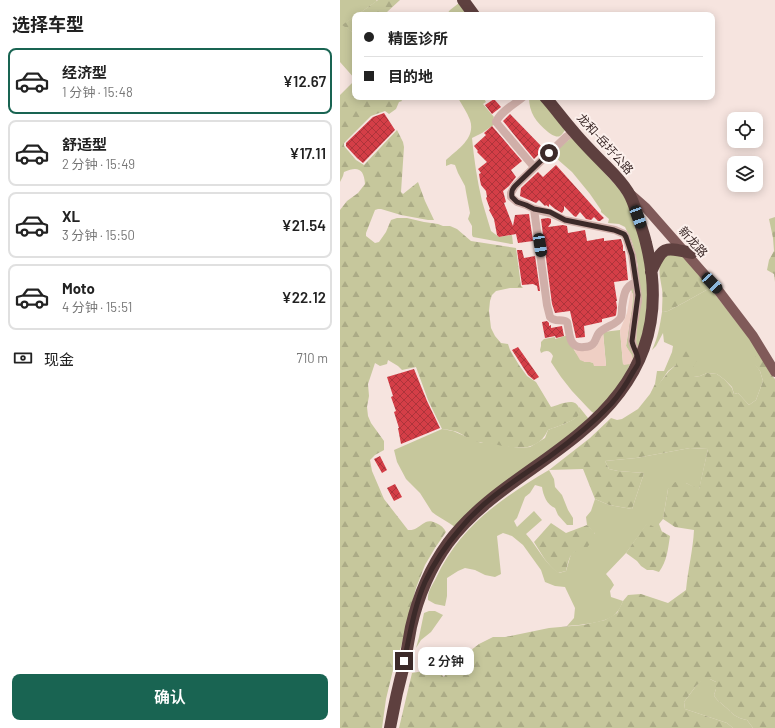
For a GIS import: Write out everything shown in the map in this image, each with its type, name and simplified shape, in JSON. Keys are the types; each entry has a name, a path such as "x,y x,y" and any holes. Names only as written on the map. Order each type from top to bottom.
{"highway":[{"path":"463,0 472,12"},
{"path":"469,0 477,12"},
{"name":"龙和-岳圩公路","path":"547,100 574,132 633,194"},
{"name":"龙和-岳圩公路","path":"554,100 633,194"},
{"path":"394,728 419,614 428,585 445,554 470,522 481,512 512,488 553,460 601,419 616,404 632,381 640,364 652,337 657,317 658,296 650,240 633,194"},
{"path":"653,269 657,258 665,250 670,248 688,252"},
{"path":"390,728 415,612 425,583 442,551 461,527 476,512 500,492 580,433 598,417 623,389 640,364"}],"main road":[{"name":"新龙路","path":"633,194 746,316 775,361"},
{"name":"新龙路","path":"688,252 753,336 775,372"}],"street":[{"path":"519,100 498,117 496,122 534,167"},
{"path":"574,132 566,137 512,188 512,197 514,200 534,209 550,212 570,222 614,230 624,234 632,255 638,295 632,341 640,364"},
{"path":"534,209 547,305 550,317 554,320 562,320 567,322 571,342 576,346 581,347 591,345 594,343 599,332 621,317 623,301 627,288 629,285 636,282"}],"green space":[{"path":"340,0 376,0 377,1 361,12 352,12 352,18 343,25 352,32 352,76 340,62"},
{"path":"378,0 400,0 387,12 361,12"},
{"path":"459,3 468,12 448,12"},
{"path":"352,18 352,32 342,25"},
{"path":"352,83 352,100 402,100 396,109 389,114 385,111 371,116 344,143 344,146 356,160 364,165 397,130 404,147 401,192 403,194 418,182 434,220 401,215 378,209 375,210 366,236 375,243 379,242 386,232 391,220 397,218 407,218 443,226 450,226 457,229 471,241 516,248 521,286 523,288 510,288 496,291 492,295 489,311 491,328 501,343 508,344 519,365 527,376 536,382 551,407 566,402 574,402 579,408 578,415 575,419 548,430 538,443 531,446 516,448 477,442 451,430 442,429 428,400 416,367 402,370 388,360 387,364 380,366 375,363 368,384 369,396 367,407 368,416 371,423 384,441 384,450 370,460 372,471 384,499 408,530 414,529 430,521 439,525 446,532 425,565 416,588 401,647 393,670 386,699 382,728 340,728 340,210 365,184 362,172 357,169 344,172 340,182 340,95"},
{"path":"459,100 485,100 486,102 483,104 494,117 493,119 495,124 472,138 476,170 482,201 491,231 499,237 512,235 513,244 473,237 472,226 468,219 470,213 465,186 455,165 451,164 446,166 446,160 465,143 468,138 471,126 466,111"},
{"path":"529,100 544,100 566,129 561,135 552,135 537,121"},
{"path":"573,138 619,189 628,203 646,250 650,304 639,347 636,346 638,266 632,242 625,227 619,224 608,223 609,219 601,212 590,194 572,172 556,158 554,158 553,153"},
{"path":"775,217 775,282 774,274 767,270 769,260 774,251 769,219"},
{"path":"677,253 686,259 710,288 668,311 662,312 660,265 663,257"},
{"path":"631,288 634,288 636,293 635,355 633,360 626,346 632,307 633,295"},
{"path":"710,288 757,348 755,364 760,371 763,381 756,400 749,405 738,393 734,394 732,387 717,374 707,373 694,377 694,365 676,365 668,371 658,386 655,384 657,371 664,371 673,346 664,342 663,333 652,350 660,327 662,312 668,311"},
{"path":"620,330 623,364 630,364 624,378 596,414 588,408 561,377 551,362 553,356 551,353 546,351 541,353 541,342 544,339 555,337 555,339 568,335 574,350 585,362 606,365 603,332"},
{"path":"757,348 770,373 775,379 775,728 753,728 747,720 739,718 716,698 714,695 716,682 710,679 703,680 696,686 684,702 685,709 727,723 733,728 399,728 412,673 433,671 444,677 449,668 457,661 479,644 493,637 505,637 549,628 583,625 605,620 617,613 628,595 641,594 668,603 686,590 694,530 675,527 663,519 668,489 675,482 686,483 699,489 708,449 690,448 636,458 605,461 609,469 644,473 632,509 609,505 595,499 583,469 549,470 590,438 611,418 617,420 622,419 638,409 650,394 655,384 658,385 676,365 679,356 686,351 698,359 694,365 694,377 707,373 717,374 732,388 734,394 738,393 749,405 756,400 763,381 760,371 755,365"},
{"path":"579,407 588,418 588,421 455,527 432,512 420,493 406,479 397,462 394,450 442,429 453,431 481,443 491,443 519,448 530,447 545,438 548,430 575,418 579,414"},
{"path":"690,448 708,449 699,490 686,483 668,489 663,519 659,524 662,532 647,524 626,553 606,574 614,585 610,591 611,597 623,601 619,610 608,619 594,623 567,626 574,618 575,608 565,587 555,586 545,582 541,570 523,545 512,536 503,533 497,536 501,574 495,577 465,568 447,578 447,596 445,606 435,604 428,600 430,588 446,560 457,543 470,528 515,491 549,470 554,479 555,487 562,495 573,518 573,525 567,525 544,496 542,487 535,485 530,493 525,497 517,518 514,521 517,527 534,511 542,520 526,534 549,565 559,573 566,571 571,554 595,533 587,525 586,517 591,511 595,499 609,505 632,509 644,473 609,469 605,461 636,458"},
{"path":"551,523 566,533 587,525 595,532 592,541 586,549 573,553 566,571 558,573 547,563 534,542"},
{"path":"647,523 670,536 668,550 662,568 659,572 647,570 626,553"},
{"path":"435,611 443,615 431,632 421,640 416,648 424,613"},
{"path":"703,679 710,679 716,682 714,695 716,698 739,718 747,720 753,728 733,728 727,723 685,709 684,702"}],"shaded area":[{"path":"631,290 633,295 632,307 626,346 632,355 633,360 630,364 624,365 620,330 627,313"},
{"path":"603,332 606,366 594,366 593,363 580,360 573,348 596,347"}],"building":[{"path":"495,100 501,107 492,114 485,105"},
{"path":"384,113 395,130 363,163 346,146 346,143 373,117"},
{"path":"510,114 544,149 534,159 503,121"},
{"path":"492,126 522,161 511,170 516,177 503,191 506,202 504,203 513,226 515,215 529,214 533,241 518,243 516,234 499,237 497,235 494,219 489,210 490,209 486,198 486,191 481,185 479,174 481,173 478,169 487,162 477,152 478,151 474,146 486,135 484,133"},
{"path":"556,165 604,218 600,221 594,217 591,220 586,219 580,212 576,217 564,206 562,213 549,204 549,207 546,205 545,206 539,200 536,203 520,196 521,188 538,172 543,177"},
{"path":"541,219 551,219 551,223 548,227 563,225 567,226 568,233 585,230 587,241 604,238 604,241 621,239 623,251 625,251 628,280 614,282 617,301 616,315 602,319 602,322 584,326 585,337 576,338 570,311 555,313 552,304"},
{"path":"517,250 522,250 524,258 535,256 540,291 538,291 537,286 533,284 522,285"},
{"path":"547,321 549,326 551,325 551,328 562,326 564,336 545,338 542,322"},
{"path":"518,347 539,377 534,380 528,375 512,350"},
{"path":"414,369 440,428 401,444 399,428 394,412 396,411 391,397 393,396 387,377"},
{"path":"380,456 387,470 382,473 374,459"},
{"path":"395,484 402,497 394,501 387,488"}],"route":[{"path":"404,661 415,612 425,583 442,551 449,542 461,527 488,501 580,433 607,408 626,385 638,363 637,353 632,341 638,295 632,255 624,234 614,230 570,222 550,212 534,209 517,202 512,197 512,188 549,153"}]}
